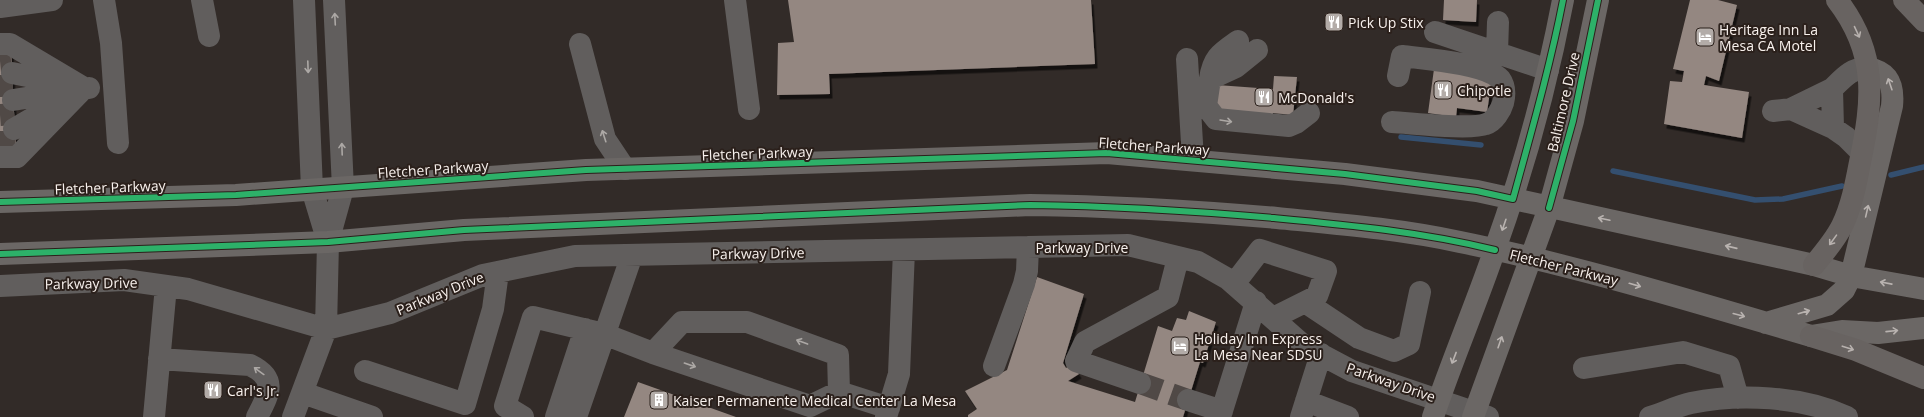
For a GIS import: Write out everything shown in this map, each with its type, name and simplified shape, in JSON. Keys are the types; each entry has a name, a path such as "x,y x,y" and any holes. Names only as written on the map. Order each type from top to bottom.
{"highway":[{"path":"1814,265 1842,226 1853,198 1869,108 1870,90 1868,68 1858,33 1837,0"},
{"path":"1904,0 1924,21"},
{"path":"1811,336 1856,350 1924,378"}],"main road":[{"name":"Baltimore Drive","path":"1436,408 1513,199 1548,70 1563,0"},
{"name":"Baltimore Drive","path":"1478,415 1530,258 1549,208 1573,121 1598,0"},
{"path":"1766,323 1827,305 1844,290 1851,276 1892,106 1893,96 1888,78 1878,70 1868,68"},
{"name":"Fletcher Parkway","path":"0,202 236,195 625,169 1107,153 1345,174 1476,191 1814,265 1851,276 1924,289"},
{"name":"Fletcher Parkway","path":"0,254 328,242 472,230 1022,206 1083,206 1211,212 1333,223 1459,241 1608,277 1811,336 1842,331 1878,333 1924,328"}],"street":[{"path":"0,8 52,0"},
{"path":"104,0 111,43 118,143"},
{"path":"202,0 209,36"},
{"path":"304,0 312,189 328,242"},
{"path":"293,417 326,328 328,242 343,188 334,0"},
{"path":"735,0 749,109"},
{"path":"1497,53 1498,22"},
{"path":"1435,32 1548,70"},
{"path":"12,94 10,44 84,88"},
{"path":"580,44 605,139 625,169"},
{"path":"1248,45 1236,67 1210,79 1206,106 1216,119 1289,126 1296,123 1309,112"},
{"path":"1392,122 1474,126 1488,124 1496,116 1502,104 1505,90 1500,80 1491,73 1466,65 1402,56 1398,76"},
{"path":"1187,59 1193,160"},
{"path":"1862,154 1846,137 1833,128 1782,110 1832,89 1851,71 1860,68 1868,68"},
{"path":"12,94 114,86"},
{"path":"12,94 84,88"},
{"path":"0,157 16,157 84,88"},
{"path":"1832,89 1833,128"},
{"name":"Parkway Drive","path":"0,286 124,280 188,289 326,328 390,313 483,274 574,256 1128,245 1198,262 1234,284 1303,345 1352,371 1436,408 1478,415"},
{"path":"994,366 1024,284 1027,271 1028,247"},
{"path":"523,417 505,406 533,317 595,332 810,406 839,392 887,412 899,374 904,250"},
{"path":"1234,284 1260,250 1326,271 1317,296 1273,318"},
{"path":"556,417 632,255"},
{"path":"1140,383 1076,361 1085,342 1168,297 1178,258"},
{"path":"365,371 465,404 493,309 498,272"},
{"path":"154,417 166,286"},
{"path":"1305,302 1359,338 1394,351 1409,344 1420,292"},
{"path":"1188,400 1221,414 1256,302"},
{"path":"653,353 682,322 747,322 838,355 839,392"},
{"path":"576,417 595,332"},
{"path":"1584,368 1683,352 1729,366 1738,398"},
{"path":"1321,354 1303,409 1348,417"},
{"path":"159,359 250,365 260,370 267,378 269,385 268,394 257,417"},
{"path":"303,393 372,417"},
{"path":"1652,417 1690,403 1738,398 1789,400 1847,417"}],"building":[{"path":"788,0 1091,0 1095,64 829,74 830,94 777,95 778,43 794,42"},
{"path":"1444,0 1477,0 1476,22 1443,20"},
{"name":"Heritage Inn La Mesa CA Motel","path":"1690,0 1718,0 1737,5 1719,81 1706,76 1704,85 1749,92 1742,138 1664,124 1670,81 1682,82 1684,71 1673,69"},
{"path":"0,51 11,51 16,152 0,153"},
{"path":"1434,69 1492,78 1487,112 1457,108 1456,117 1428,113"},
{"path":"1274,76 1297,77 1293,115 1273,113 1271,120 1215,109 1217,85 1273,89"},
{"name":"Holiday Inn Express La Mesa Near SDSU","path":"1037,277 1084,294 1063,363 1066,368 1073,364 1079,374 1068,381 1135,402 1158,326 1172,331 1177,318 1186,320 1189,311 1216,322 1203,363 1200,362 1183,417 968,417 968,415 977,409 965,391 1007,370"},
{"name":"Kaiser Permanente Medical Center La Mesa","path":"638,382 736,417 624,417"}],"waterway":[{"path":"1401,137 1481,145"},
{"path":"1891,175 1924,167"},
{"path":"1613,171 1755,200 1783,199 1842,186"}],"tunnel":[{"path":"0,61 11,60"},
{"path":"0,86 13,86"},
{"path":"0,115 14,114"},
{"path":"0,142 15,142"},
{"path":"1140,383 1188,400"}],"cycle path":[{"path":"0,202 236,195 586,170 1107,153 1345,174 1477,191 1513,199 1546,75 1563,0"},
{"path":"1549,208 1573,121 1598,0"},
{"path":"0,254 328,242 464,230 1030,205 1091,206 1244,215 1357,226 1440,238 1495,250"}],"place":[{"name":"Pick Up Stix","path":"1334,22"},
{"name":"Heritage Inn La Mesa CA Motel","path":"1705,37"},
{"name":"Chipotle","path":"1443,90"},
{"name":"McDonald's","path":"1264,97"},
{"name":"Holiday Inn Express La Mesa Near SDSU","path":"1180,346"},
{"name":"Carl's Jr.","path":"213,390"},
{"name":"Kaiser Permanente Medical Center La Mesa","path":"659,400"}]}
